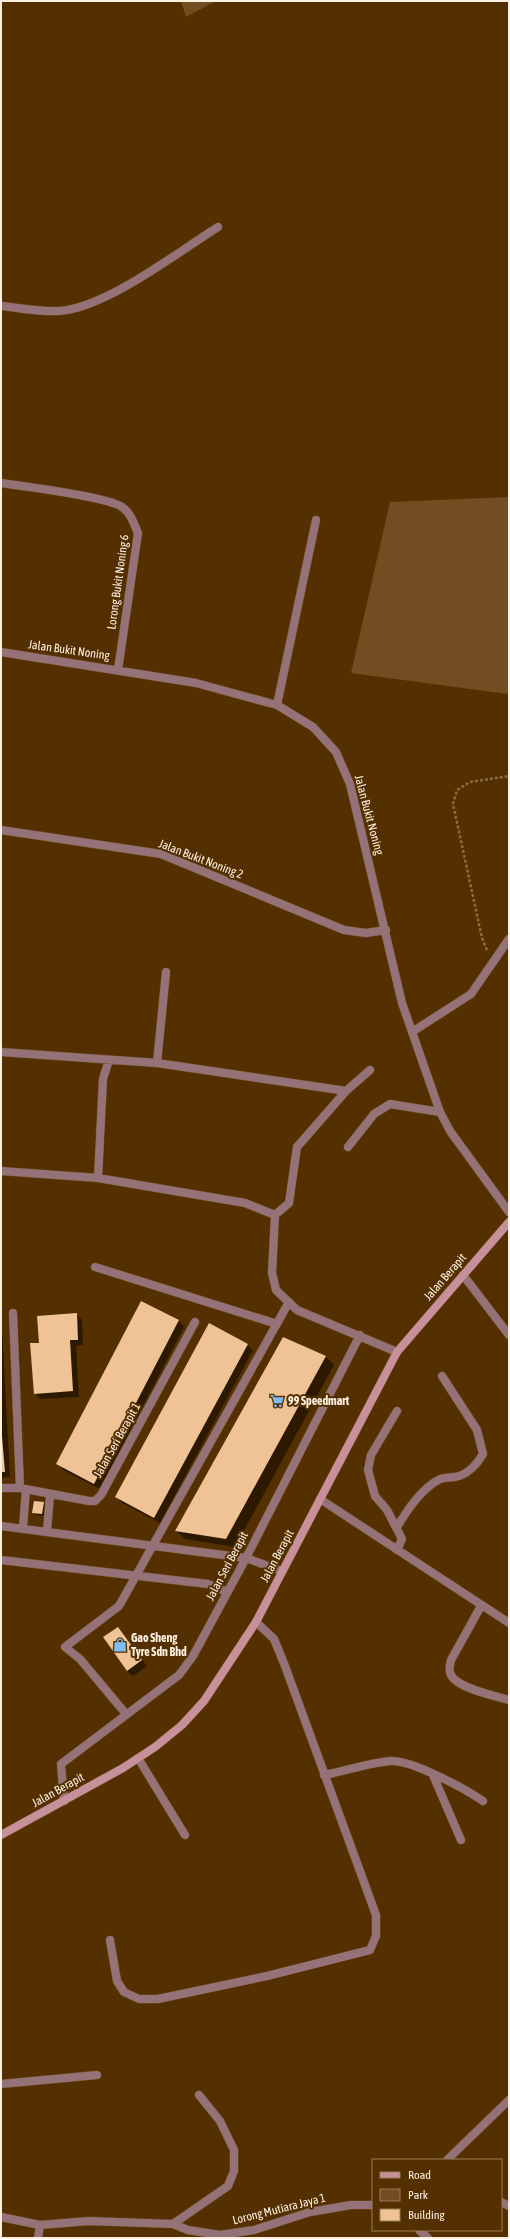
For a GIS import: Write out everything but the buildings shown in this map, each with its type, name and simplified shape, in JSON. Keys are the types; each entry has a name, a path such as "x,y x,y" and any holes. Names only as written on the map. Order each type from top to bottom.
{"main road":[{"name":"Jalan Berapit","path":"1,1835 64,1801 138,1758 182,1725 204,1701 256,1622 398,1352 509,1222"}],"street":[{"path":"1,306 60,310 80,307 131,283 218,227"},
{"name":"Lorong Bukit Noning 6","path":"1,483 105,500 122,506 131,517 138,533 118,670"},
{"path":"277,705 316,520"},
{"name":"Jalan Bukit Noning","path":"1,652 196,683 277,705 313,727 336,752 350,784 386,930 402,1003 440,1112 450,1132 509,1212"},
{"name":"Jalan Bukit Noning 2","path":"1,830 161,854 344,930 366,933 386,930"},
{"path":"412,1032 471,994 509,939"},
{"path":"157,1063 166,972"},
{"path":"1,1052 157,1063 346,1090"},
{"path":"98,1178 103,1079 109,1060"},
{"path":"370,1070 346,1090 297,1147 289,1203 275,1215 272,1274 276,1290 297,1310 398,1352"},
{"path":"348,1147 374,1114 390,1104 440,1112"},
{"path":"1,1172 98,1178 245,1203 275,1215"},
{"path":"95,1267 277,1324"},
{"path":"463,1275 509,1335"},
{"path":"126,1714 80,1659 65,1647 119,1606 289,1302"},
{"path":"13,1312 23,1489 23,1528"},
{"name":"Jalan Seri Berapit 1","path":"1,1488 23,1489 50,1495 96,1501 101,1495 195,1322"},
{"name":"Jalan Seri Berapit","path":"64,1801 62,1764 178,1675 193,1656 246,1558 360,1335"},
{"path":"397,1527 409,1507 429,1486 442,1478 458,1476 468,1471 479,1462 483,1454 477,1430 442,1376"},
{"path":"396,1411 371,1455 368,1470 375,1496 387,1510 402,1539 397,1550"},
{"path":"47,1532 50,1495"},
{"path":"320,1499 509,1623"},
{"path":"1,1526 246,1558 282,1571"},
{"path":"1,1560 208,1584 227,1592"},
{"path":"481,1606 451,1660 449,1667 450,1676 462,1685 509,1700"},
{"path":"110,1940 117,1981 124,1992 139,1999 158,1999 267,1976 370,1950 376,1936 376,1915 324,1775 286,1666 274,1638 256,1622"},
{"path":"138,1758 185,1835"},
{"path":"324,1775 391,1761 408,1763 469,1792 483,1801"},
{"path":"433,1775 461,1840"},
{"path":"1,2084 97,2075"},
{"path":"172,2224 228,2186 234,2171 234,2150 220,2120 199,2095"},
{"path":"448,2159 509,2100"},
{"name":"Lorong Mutiara Jaya 1","path":"1,2217 40,2225 89,2221 172,2224 188,2230 220,2235 254,2230 310,2212 351,2205 372,2205"},
{"path":"38,2238 40,2225"},
{"path":"420,2231 428,2238"}],"path":[{"path":"493,963 482,938 453,804 456,790 470,782 509,776"}],"green space":[{"path":"181,1 216,1 186,17"},
{"path":"509,497 509,692 507,694 351,673 390,502"}],"place":[{"name":"99 Speedmart","path":"277,1401"},
{"name":"Gao Sheng Tyre Sdn Bhd","path":"120,1645"}]}
